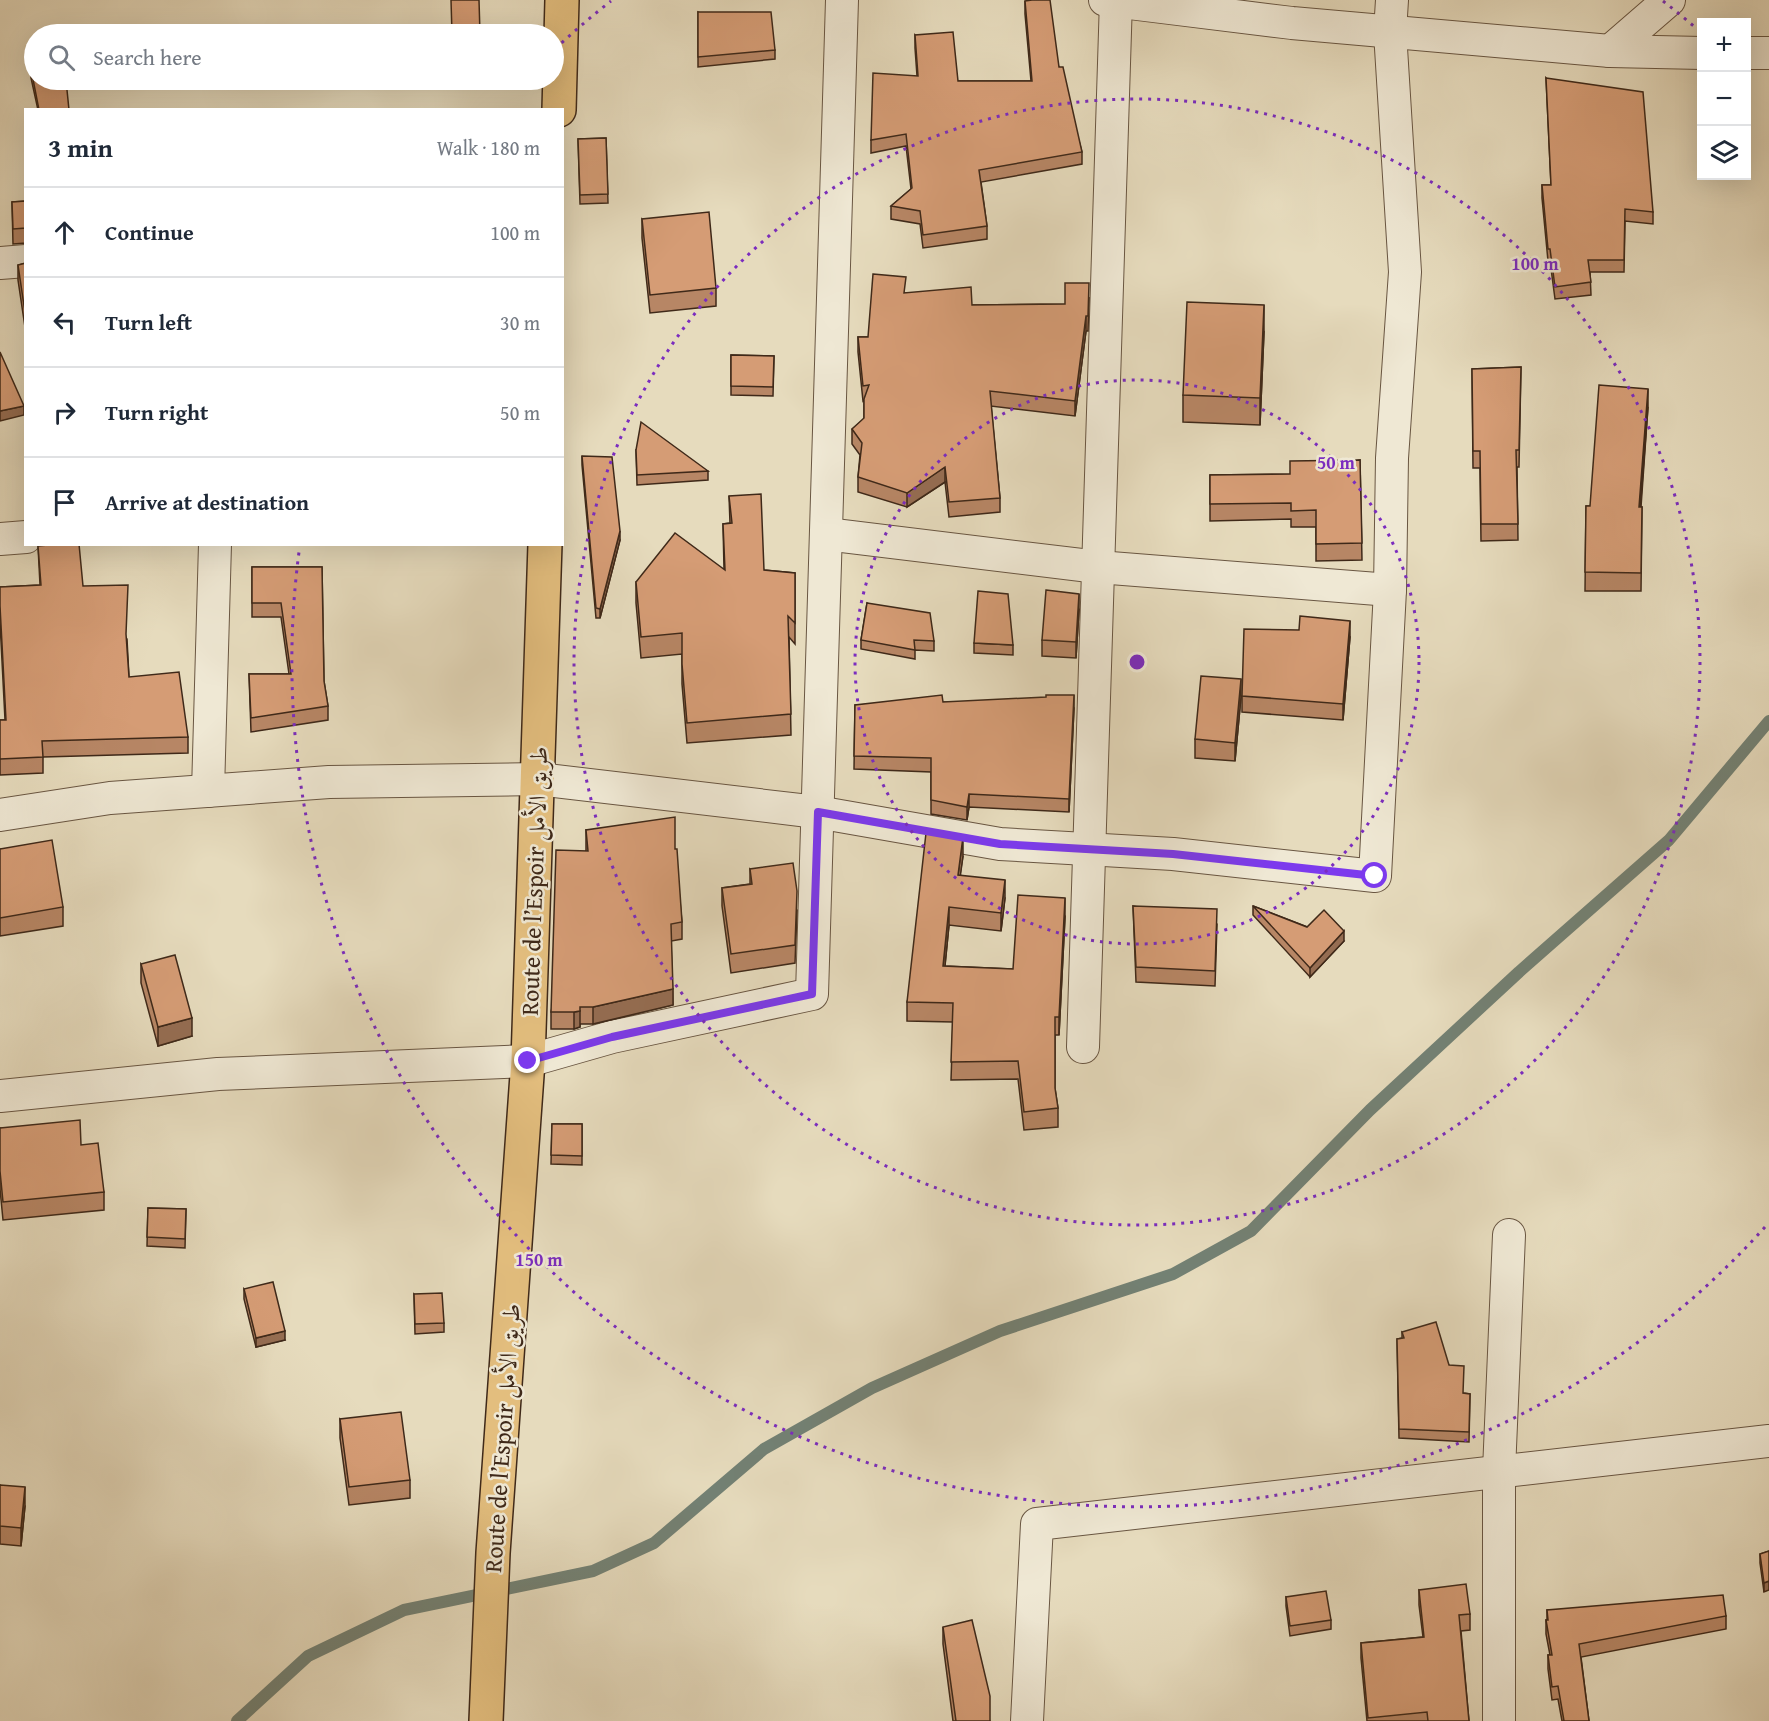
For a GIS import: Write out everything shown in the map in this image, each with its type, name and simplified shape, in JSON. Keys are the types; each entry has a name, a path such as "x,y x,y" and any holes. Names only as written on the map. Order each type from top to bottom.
{"highway":[{"path":"561,24 562,0"},
{"path":"559,108 560,90"},
{"name":"Route de l’Espoir طريق الأمل","path":"486,1721 493,1553 528,1061 545,546"}],"street":[{"path":"0,1096 218,1074 528,1061 612,1037 812,994 842,0"},
{"path":"1083,1047 1112,0 1292,23 1390,32 1610,51 1697,53"},
{"path":"0,815 110,798 329,782 538,779 818,812 1000,844 1173,854 1375,876 1389,590 1392,458 1405,272 1390,32 1392,0"},
{"path":"1610,51 1669,0"},
{"path":"1751,53 1769,53"},
{"path":"0,263 24,261"},
{"path":"826,534 1098,567 1389,590"},
{"path":"0,539 24,537"},
{"path":"208,791 215,546"},
{"path":"1499,1721 1499,1471 1509,1235"},
{"path":"1027,1721 1036,1524 1769,1441"}],"building":[{"path":"451,0 479,0 480,24 452,24"},
{"path":"1050,0 1059,67 1063,67 1082,152 979,170 987,226 923,235 920,211 891,206 912,188 906,134 871,140 873,73 918,76 915,35 953,32 958,81 1032,81 1025,1"},
{"path":"698,12 771,12 775,50 698,57"},
{"path":"1546,78 1643,92 1653,212 1625,209 1624,260 1588,260 1591,282 1555,287 1550,249 1548,249 1542,185 1551,185"},
{"path":"35,90 67,90 69,108 39,108"},
{"path":"606,138 608,194 580,195 578,139"},
{"path":"24,201 24,228 13,229 12,202"},
{"path":"709,212 716,288 650,295 642,219"},
{"path":"24,264 24,306 18,265"},
{"path":"873,274 906,277 904,293 971,287 972,305 1065,304 1065,283 1089,283 1088,316 1086,316 1075,401 990,391 1000,498 949,502 945,467 907,493 858,477 862,443 852,429 864,418 864,399 869,385 863,386 858,337 868,337"},
{"path":"1187,302 1264,305 1260,398 1183,395"},
{"path":"0,352 24,406 0,411"},
{"path":"731,355 774,356 773,387 731,386"},
{"path":"1521,367 1519,450 1516,450 1518,524 1481,524 1480,451 1473,451 1472,369"},
{"path":"1599,385 1648,389 1639,507 1642,507 1641,573 1585,572 1586,506 1590,506"},
{"path":"641,422 708,471 637,475 636,450"},
{"path":"582,456 612,457 620,531 600,609 596,608"},
{"path":"1360,460 1362,543 1316,544 1316,510 1291,511 1291,503 1210,504 1210,475 1290,474 1290,461"},
{"path":"761,494 764,570 795,573 795,623 788,616 791,714 687,723 682,633 641,637 636,582 675,533 725,570 723,524 732,523 729,496"},
{"path":"38,546 79,546 83,586 128,585 126,634 129,677 179,672 188,737 42,741 43,757 0,759 0,720 6,720 0,587 41,585"},
{"path":"252,567 322,567 324,681 328,706 251,718 249,674 291,674 281,603 252,603"},
{"path":"1046,590 1079,594 1076,642 1042,640"},
{"path":"978,591 1008,594 1013,645 974,643"},
{"path":"867,603 930,613 934,641 914,640 915,650 861,640"},
{"path":"1300,616 1350,621 1343,704 1242,696 1244,629 1299,630"},
{"path":"1201,676 1241,679 1235,743 1195,739"},
{"path":"942,695 943,702 1074,695 1069,799 969,794 967,807 931,800 931,758 854,756 855,705"},
{"path":"675,817 675,849 677,849 682,922 671,924 673,989 593,1007 580,1007 580,1011 551,1012 556,850 588,851 586,830"},
{"path":"926,833 963,837 958,875 1005,880 1001,913 949,907 943,966 1013,969 1018,895 1065,898 1059,1017 1055,1017 1055,1088 1058,1108 1024,1112 1018,1061 951,1062 953,1003 907,1002"},
{"path":"52,840 63,907 0,918 0,849"},
{"path":"793,863 797,891 795,945 731,954 722,888 752,884 750,869"},
{"path":"1133,906 1217,909 1215,971 1136,967"},
{"path":"1253,906 1307,927 1324,910 1344,931 1310,968"},
{"path":"175,955 192,1018 158,1027 141,964"},
{"path":"80,1120 81,1145 98,1143 104,1192 3,1202 0,1128"},
{"path":"552,1124 582,1124 582,1156 551,1155"},
{"path":"148,1208 186,1209 185,1239 147,1237"},
{"path":"273,1282 285,1331 256,1338 244,1289"},
{"path":"442,1293 444,1323 415,1324 414,1294"},
{"path":"1436,1322 1449,1365 1464,1366 1463,1393 1470,1394 1469,1432 1399,1429 1397,1339 1404,1338 1402,1332"},
{"path":"401,1412 410,1480 349,1487 340,1419"},
{"path":"0,1485 25,1487 21,1528 0,1526"},
{"path":"1769,1551 1769,1581 1764,1583 1760,1554"},
{"path":"1466,1584 1470,1614 1459,1615 1469,1721 1428,1721 1427,1712 1368,1718 1361,1643 1424,1637 1419,1590"},
{"path":"1326,1591 1331,1620 1290,1626 1286,1597"},
{"path":"1723,1595 1726,1616 1579,1644 1589,1721 1564,1721 1558,1686 1552,1687 1548,1655 1552,1655 1546,1620 1548,1620 1547,1610"},
{"path":"972,1620 990,1696 990,1721 956,1721 943,1627"}],"waterway":[{"path":"237,1721 308,1656 404,1610 593,1571 654,1543 764,1449 872,1388 1000,1331 1173,1274 1251,1231 1370,1110 1519,972 1669,840 1769,721"}],"route":[{"path":"528,1061 612,1037 812,994 818,812 1000,844 1173,854 1375,876"}]}
